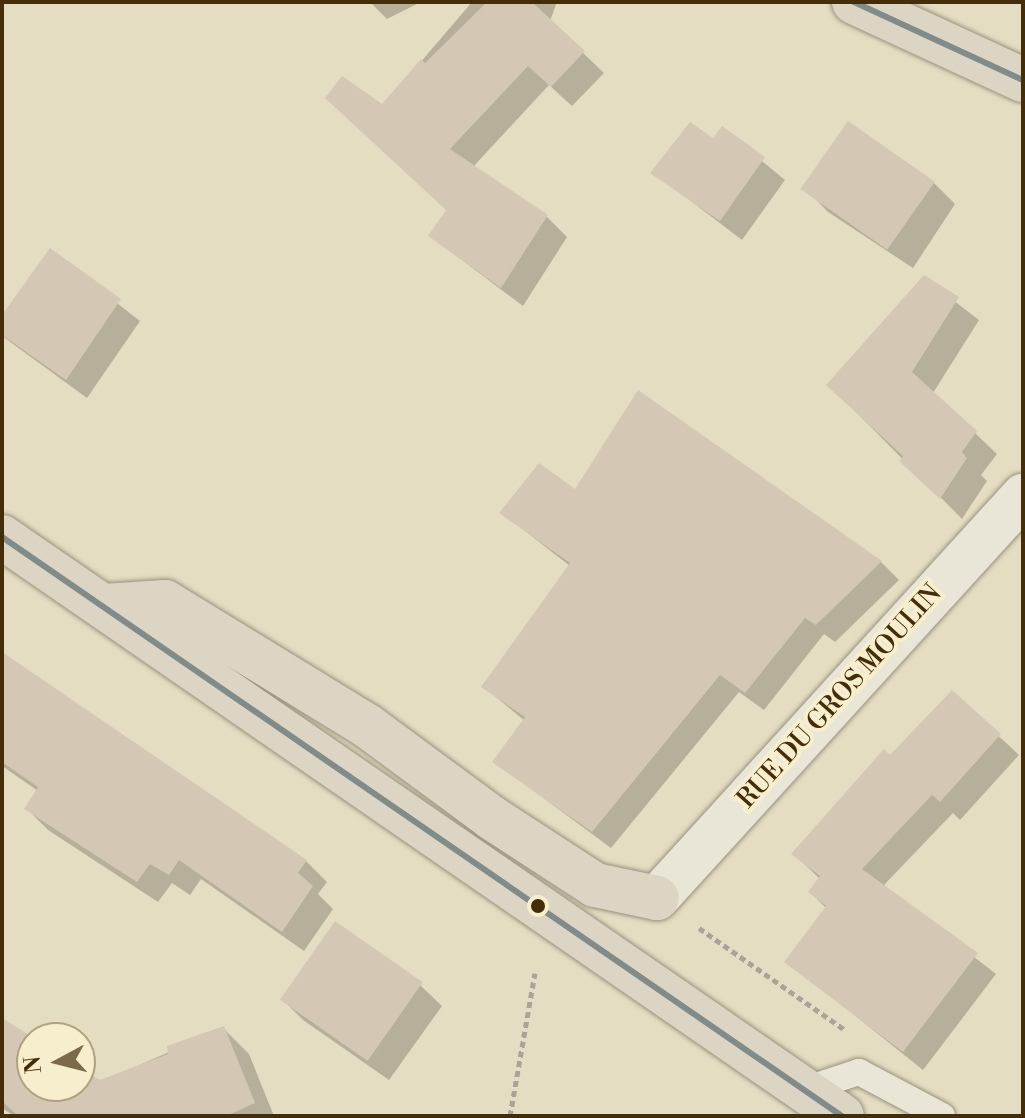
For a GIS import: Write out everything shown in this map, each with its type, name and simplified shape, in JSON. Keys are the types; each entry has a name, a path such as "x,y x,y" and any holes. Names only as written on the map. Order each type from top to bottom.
{"main road":[{"path":"854,2 1023,80"},
{"path":"2,537 842,1116"},
{"path":"103,606 165,602 366,725 492,818 595,885 657,898"}],"street":[{"name":"RUE DU GROS MOULIN","path":"657,898 1023,496"}],"lane":[{"path":"804,1090 859,1072 942,1116"}],"path":[{"path":"657,898 851,1034"},
{"path":"510,1116 535,973"}],"building":[{"path":"487,2 532,2 585,51 551,87 528,66 450,149 548,215 501,288 428,236 446,210 325,98 342,76 382,104 421,59 425,63"},
{"path":"848,121 935,182 887,250 800,189"},
{"path":"690,122 713,138 722,126 765,157 720,221 650,173"},
{"path":"50,248 121,299 66,380 2,335 2,315"},
{"path":"924,275 959,297 912,372 977,431 962,452 967,458 940,499 899,461 903,456 826,385"},
{"path":"638,390 882,561 816,625 805,618 745,693 720,675 592,832 492,762 525,717 481,687 570,563 499,513 539,463 575,489"},
{"path":"2,652 307,860 298,873 313,886 282,932 179,860 169,875 150,864 137,882 24,809 38,787 2,762"},
{"path":"952,690 1001,734 940,802 932,795 862,869 978,953 903,1052 784,962 826,906 808,892 820,876 791,854 884,749 890,755"},
{"path":"335,921 423,982 368,1061 280,1000"},
{"path":"2,1018 16,1027 16,1102 96,1102 96,1078 100,1080 168,1054 167,1046 224,1026 255,1103 226,1116 18,1116 2,1101"}],"transit line":[{"path":"854,2 1023,80"},
{"path":"2,537 842,1116"}]}
